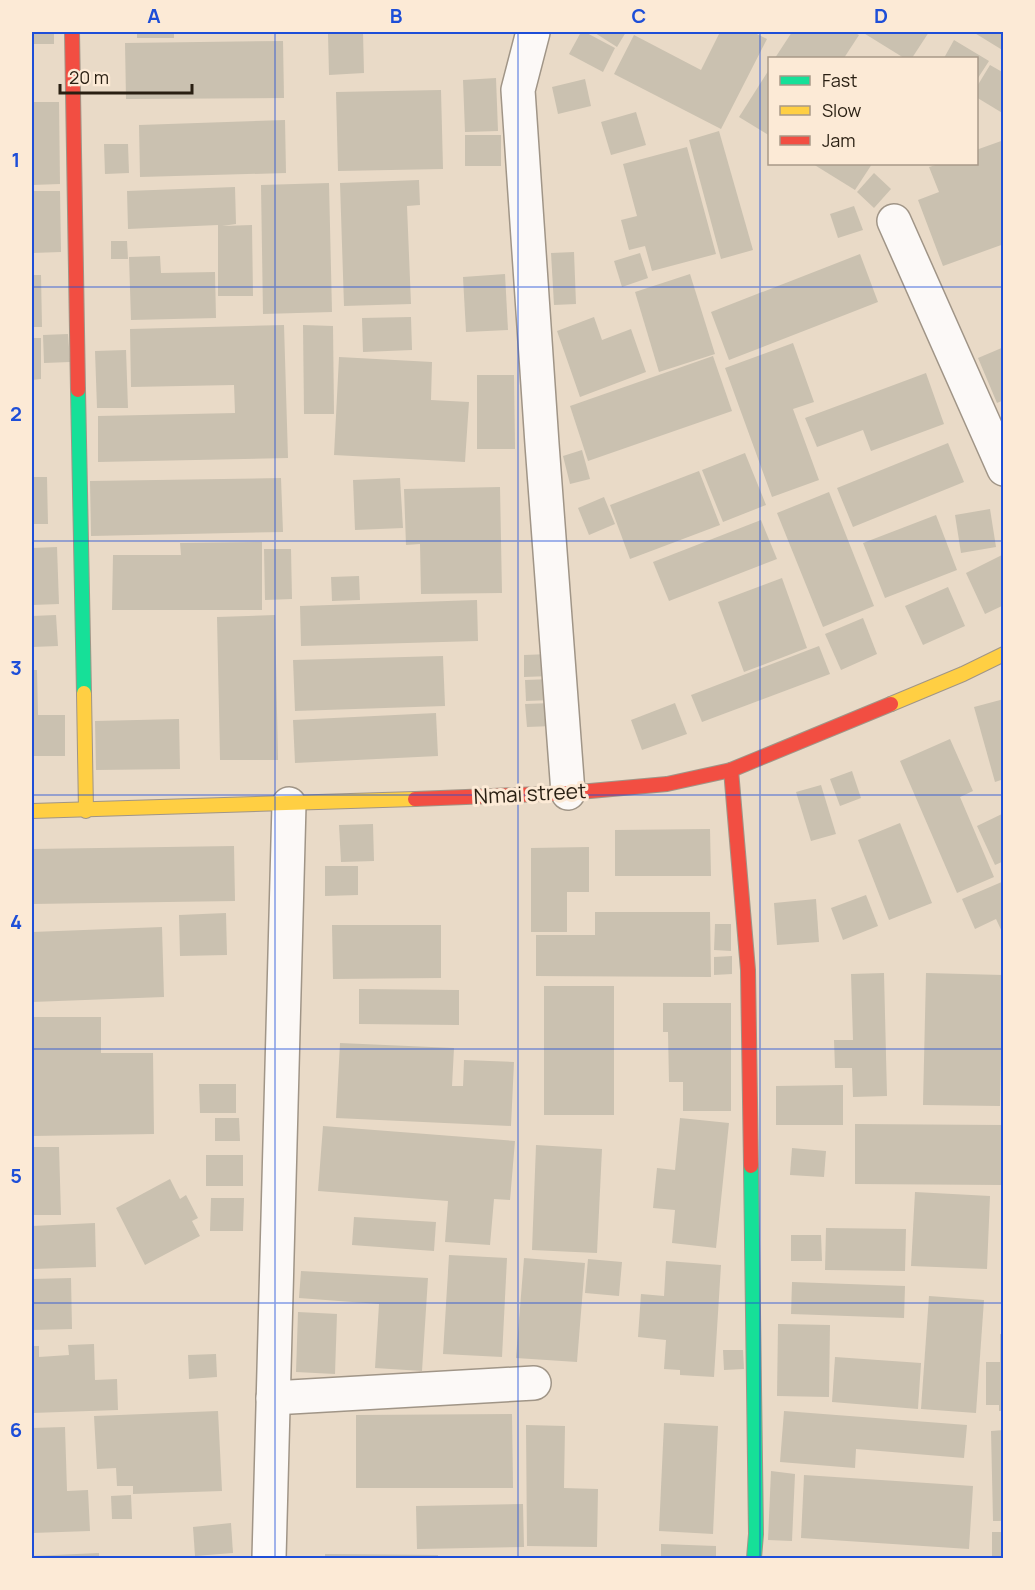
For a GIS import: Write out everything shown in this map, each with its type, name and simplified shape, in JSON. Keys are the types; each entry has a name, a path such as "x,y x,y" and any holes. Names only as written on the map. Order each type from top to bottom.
{"street":[{"path":"72,32 86,811"},
{"path":"533,32 518,90 568,793"},
{"path":"894,221 1004,469"},
{"name":"Nmai street","path":"32,811 86,811 568,793 667,784 731,770 963,674 1004,654"},
{"path":"731,770 748,970 756,1534 754,1558"},
{"path":"269,1558 289,804"},
{"path":"273,1398 534,1383"}],"building":[{"path":"32,32 54,32 54,44 32,44"},
{"path":"137,32 174,32 174,38 137,38"},
{"path":"363,32 364,73 329,75 328,34"},
{"path":"581,32 615,48 603,72 569,54"},
{"path":"596,32 626,32 617,47"},
{"path":"720,32 753,32 767,39 721,129 614,74 634,35 701,70"},
{"path":"792,32 853,32 859,35 845,57 776,57"},
{"path":"862,32 929,32 913,57 902,57"},
{"path":"973,32 1004,32 1004,51"},
{"path":"954,40 989,61 978,78 978,57 945,57"},
{"path":"283,41 284,98 126,99 125,43"},
{"path":"990,65 1004,73 1004,114 978,98 978,85"},
{"path":"768,71 768,135 739,117"},
{"path":"496,78 498,131 465,132 463,80"},
{"path":"585,79 591,106 558,114 552,87"},
{"path":"441,90 443,169 338,171 336,92"},
{"path":"32,102 59,102 60,184 32,185"},
{"path":"636,112 646,145 611,155 601,122"},
{"path":"285,120 286,173 140,177 139,125"},
{"path":"719,131 753,250 721,259 689,140"},
{"path":"465,135 501,135 501,166 465,166"},
{"path":"1004,140 1004,244 943,266 918,200 939,192 929,167 978,165 978,149"},
{"path":"104,144 128,144 129,173 105,174"},
{"path":"687,147 716,254 652,271 645,246 629,250 621,220 637,216 623,164"},
{"path":"815,165 871,165 855,190"},
{"path":"874,173 891,189 874,208 857,192"},
{"path":"419,180 420,205 407,206 411,304 344,306 340,183"},
{"path":"329,183 332,312 263,314 261,185"},
{"path":"235,187 236,224 222,226 252,225 253,296 218,296 218,225 128,229 127,191"},
{"path":"32,191 60,191 61,252 32,253"},
{"path":"854,206 863,230 838,238 830,214"},
{"path":"111,241 127,241 128,259 111,259"},
{"path":"574,252 576,304 554,305 551,253"},
{"path":"640,253 648,278 622,287 614,261"},
{"path":"860,254 878,302 729,360 711,312"},
{"path":"160,256 161,273 215,272 216,318 131,320 129,257"},
{"path":"505,274 508,330 466,332 463,277"},
{"path":"690,274 715,354 659,372 635,292"},
{"path":"32,275 41,275 42,327 32,327"},
{"path":"411,317 412,350 363,352 362,318"},
{"path":"594,317 602,340 631,329 646,372 580,397 557,331"},
{"path":"284,325 288,458 98,462 98,416 235,413 234,385 131,387 130,329"},
{"path":"303,325 333,326 334,414 304,414"},
{"path":"68,334 70,362 44,363 43,335"},
{"path":"32,338 41,338 41,379 32,380"},
{"path":"793,343 814,402 793,409 819,480 772,497 725,368"},
{"path":"1004,347 1004,400 997,403 978,358"},
{"path":"126,350 128,408 97,408 95,351"},
{"path":"713,356 732,411 588,461 570,406"},
{"path":"339,357 432,362 431,400 469,402 465,462 334,455"},
{"path":"926,373 944,424 871,451 863,430 817,447 805,418"},
{"path":"477,375 514,375 515,449 477,449"},
{"path":"948,443 964,482 853,527 837,488"},
{"path":"582,450 590,479 570,484 563,456"},
{"path":"745,453 766,505 723,522 702,470"},
{"path":"699,471 720,525 630,559 610,505"},
{"path":"32,477 47,477 48,524 32,524"},
{"path":"281,478 283,532 91,536 90,481"},
{"path":"400,478 403,528 355,530 353,480"},
{"path":"500,487 502,593 421,594 420,544 406,545 404,489"},
{"path":"829,492 874,606 823,627 777,513"},
{"path":"604,497 615,524 589,535 578,508"},
{"path":"990,509 996,547 961,553 955,515"},
{"path":"936,515 957,570 885,598 863,543"},
{"path":"761,520 777,559 669,601 653,562"},
{"path":"262,542 262,610 112,610 113,555 181,555 180,543"},
{"path":"57,547 59,604 32,605 32,548"},
{"path":"264,549 291,549 292,599 265,600"},
{"path":"1004,554 1004,605 985,614 966,573"},
{"path":"359,576 360,600 332,601 331,577"},
{"path":"782,578 807,648 744,672 718,602"},
{"path":"948,587 965,626 923,645 905,606"},
{"path":"477,600 478,641 301,646 300,606"},
{"path":"56,615 58,646 32,647 32,616"},
{"path":"275,615 278,760 220,760 217,617"},
{"path":"863,618 877,654 841,670 825,634"},
{"path":"819,646 830,674 702,722 691,695"},
{"path":"550,654 551,676 524,677 524,655"},
{"path":"443,656 445,706 295,711 293,660"},
{"path":"32,670 37,670 38,715 65,715 65,756 32,756"},
{"path":"552,679 553,700 526,701 525,680"},
{"path":"1004,699 1004,779 995,782 974,707"},
{"path":"552,703 553,726 527,727 525,704"},
{"path":"675,703 687,734 642,750 631,720"},
{"path":"436,713 438,756 295,763 293,720"},
{"path":"179,719 180,769 96,770 95,721"},
{"path":"950,739 973,791 960,797 994,877 957,893 900,761"},
{"path":"852,771 861,798 840,806 830,779"},
{"path":"821,785 836,834 811,841 796,792"},
{"path":"1004,813 1004,861 995,865 977,826"},
{"path":"900,823 932,903 889,920 858,840"},
{"path":"373,824 374,861 341,862 339,825"},
{"path":"710,829 711,876 615,876 615,830"},
{"path":"234,846 235,901 32,904 32,849"},
{"path":"589,847 589,892 567,892 567,932 531,932 531,848"},
{"path":"325,866 358,866 358,895 325,896"},
{"path":"1004,881 1004,936 996,919 975,929 962,899"},
{"path":"866,895 878,926 843,940 831,908"},
{"path":"816,899 819,942 777,945 774,903"},
{"path":"595,912 710,912 711,977 536,976 536,935 595,935"},
{"path":"226,913 227,955 180,956 179,915"},
{"path":"715,924 731,924 731,951 714,950"},
{"path":"332,925 441,925 441,978 333,979"},
{"path":"162,927 164,997 32,1002 32,932"},
{"path":"732,956 732,974 714,975 714,957"},
{"path":"884,973 887,1096 853,1097 852,1068 835,1068 834,1040 853,1040 851,974"},
{"path":"926,973 1003,975 1000,1106 923,1105"},
{"path":"544,986 614,986 614,1115 544,1115"},
{"path":"359,989 459,990 459,1025 359,1024"},
{"path":"663,1003 731,1003 731,1111 683,1111 683,1082 669,1082 668,1032 663,1032"},
{"path":"32,1017 101,1017 101,1053 153,1053 154,1134 32,1136"},
{"path":"340,1043 454,1048 452,1086 463,1086 464,1060 514,1062 511,1126 336,1118"},
{"path":"199,1084 236,1084 236,1113 200,1113"},
{"path":"843,1085 843,1125 776,1125 776,1086"},
{"path":"215,1118 239,1118 240,1141 215,1141"},
{"path":"680,1118 729,1123 716,1248 672,1243 675,1210 653,1208 657,1168 675,1170"},
{"path":"855,1124 1002,1125 1002,1185 855,1184"},
{"path":"323,1126 515,1141 510,1200 494,1199 490,1245 445,1242 448,1201 318,1191"},
{"path":"536,1145 602,1149 597,1253 532,1250"},
{"path":"32,1147 59,1147 61,1215 32,1215"},
{"path":"792,1148 826,1151 824,1177 790,1175"},
{"path":"206,1155 243,1155 243,1186 206,1186"},
{"path":"170,1179 180,1199 186,1195 198,1218 192,1221 200,1236 145,1265 116,1208"},
{"path":"915,1192 990,1196 987,1269 911,1266"},
{"path":"211,1198 244,1198 243,1231 210,1231"},
{"path":"354,1217 436,1222 434,1251 352,1245"},
{"path":"95,1223 96,1267 32,1269 32,1226"},
{"path":"826,1228 906,1229 905,1271 825,1270"},
{"path":"791,1235 821,1235 822,1261 791,1261"},
{"path":"449,1255 507,1258 502,1357 443,1354"},
{"path":"524,1258 585,1263 577,1362 516,1358"},
{"path":"588,1259 622,1262 619,1296 585,1293"},
{"path":"666,1261 721,1265 714,1377 680,1375 680,1370 664,1369 666,1340 638,1337 641,1294 664,1296"},
{"path":"301,1271 428,1278 422,1371 375,1368 379,1304 299,1298"},
{"path":"71,1278 72,1329 32,1330 32,1279"},
{"path":"792,1282 905,1286 904,1318 791,1314"},
{"path":"929,1296 984,1300 976,1413 921,1409"},
{"path":"298,1312 337,1314 335,1374 296,1372"},
{"path":"778,1324 830,1325 829,1397 777,1396"},
{"path":"1000,1334 1004,1334 1004,1411 999,1411 999,1405 986,1405 986,1362 1000,1362"},
{"path":"94,1344 95,1380 117,1379 118,1410 32,1413 32,1346 39,1346 39,1357 69,1355 68,1345"},
{"path":"723,1350 743,1350 744,1369 724,1370"},
{"path":"216,1354 217,1377 189,1379 188,1355"},
{"path":"835,1357 921,1363 918,1409 832,1402"},
{"path":"218,1411 222,1491 133,1494 133,1486 117,1486 116,1468 97,1469 94,1416"},
{"path":"784,1411 967,1425 964,1458 856,1449 855,1468 780,1462"},
{"path":"512,1414 513,1488 356,1488 356,1415"},
{"path":"664,1423 718,1426 713,1534 659,1531"},
{"path":"526,1425 565,1426 564,1488 598,1489 597,1547 527,1546"},
{"path":"65,1427 67,1491 88,1490 90,1531 32,1533 32,1428"},
{"path":"1004,1430 1004,1521 993,1521 991,1431"},
{"path":"771,1471 795,1474 792,1541 768,1540"},
{"path":"804,1475 973,1486 969,1549 801,1538"},
{"path":"131,1495 132,1519 112,1519 111,1496"},
{"path":"523,1504 524,1547 417,1549 416,1506"},
{"path":"231,1523 233,1553 195,1556 193,1527"},
{"path":"992,1532 1004,1532 1004,1558 992,1558"},
{"path":"661,1544 716,1546 716,1558 661,1558"},
{"path":"99,1553 99,1558 32,1558 32,1556"},
{"path":"325,1554 438,1555 438,1558 325,1558"}],"traffic: fast":[{"path":"78,390 84,693"},
{"path":"751,1166 756,1534 754,1558"}],"traffic: slow":[{"path":"891,704 1004,654"},
{"path":"84,693 86,811"},
{"path":"32,811 415,799"}],"traffic: jam":[{"path":"72,32 78,390"},
{"path":"415,799 568,793 667,784 731,770 891,704"},
{"path":"731,770 748,970 751,1166"}]}
